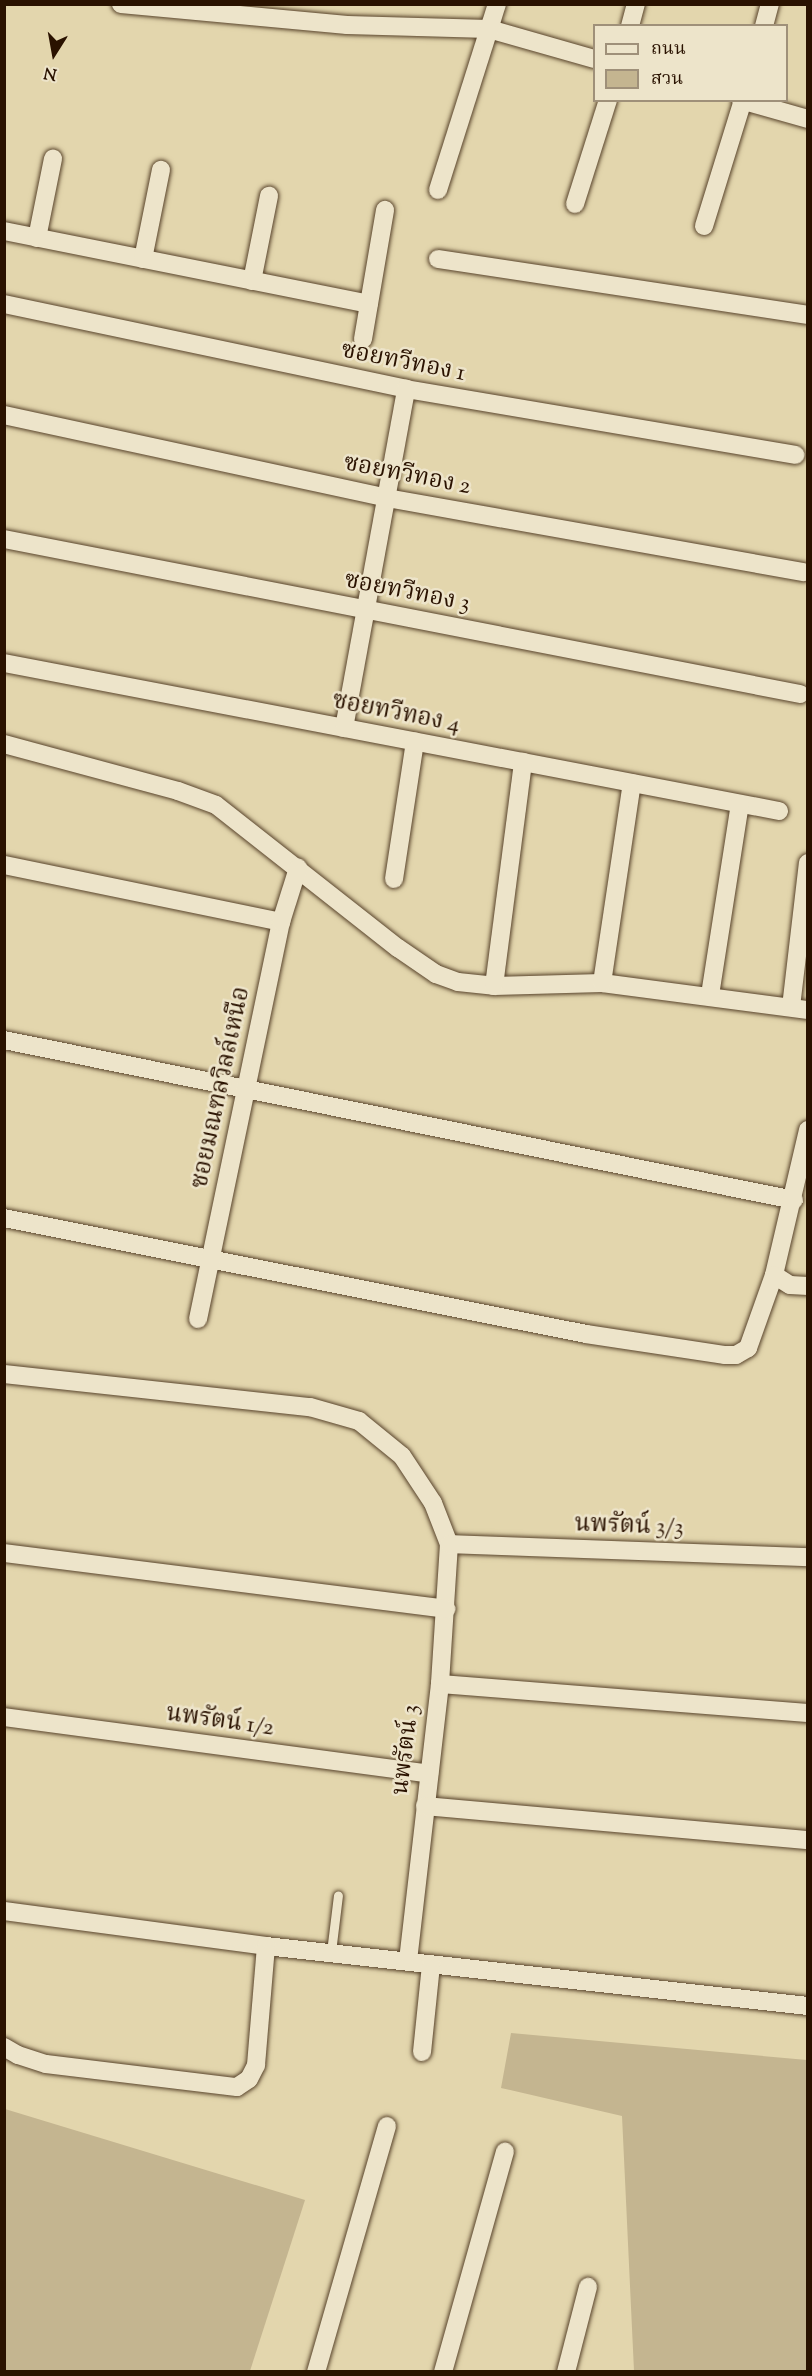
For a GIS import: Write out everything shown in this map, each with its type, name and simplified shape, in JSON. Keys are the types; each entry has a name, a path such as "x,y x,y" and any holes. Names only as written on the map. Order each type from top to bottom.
{"street":[{"path":"122,4 277,12 489,29 593,59"},
{"path":"438,190 497,4"},
{"path":"631,24 636,4"},
{"path":"765,24 770,4"},
{"path":"575,204 607,102"},
{"path":"704,226 742,102"},
{"path":"746,102 807,119"},
{"path":"37,238 53,159"},
{"path":"142,259 161,170"},
{"path":"252,281 269,196"},
{"path":"363,339 385,210"},
{"path":"4,231 369,304"},
{"path":"438,259 807,315"},
{"name":"ซอยทวีทอง 1","path":"4,304 406,389 795,455"},
{"path":"344,728 406,389"},
{"name":"ซอยทวีทอง 2","path":"4,415 387,498 803,572"},
{"name":"ซอยทวีทอง 3","path":"4,539 800,694"},
{"name":"ซอยทวีทอง 4","path":"4,663 779,811"},
{"path":"394,879 415,742"},
{"path":"4,744 198,797 216,805 436,974 458,982 494,986 602,983 799,1008 807,863"},
{"path":"494,986 523,762"},
{"path":"602,983 632,783"},
{"path":"710,995 740,804"},
{"path":"4,865 281,922"},
{"name":"ซอยมณฑลวิลล์เหนือ","path":"198,1319 281,922 298,868"},
{"path":"4,1040 794,1200"},
{"path":"4,1218 586,1334 736,1355 748,1348 774,1275 794,1200 807,1131"},
{"path":"774,1275 790,1285 807,1286"},
{"path":"4,1374 310,1407 360,1421 402,1456 433,1503 449,1544"},
{"name":"นพรัตน์ 3/3","path":"449,1544 807,1557"},
{"name":"นพรัตน์ 3","path":"408,1960 440,1684 449,1544"},
{"path":"4,1553 446,1609"},
{"path":"440,1684 807,1713"},
{"name":"นพรัตน์ 1/2","path":"4,1717 429,1774"},
{"path":"425,1806 807,1840"},
{"path":"4,1911 266,1946 807,2006"},
{"path":"4,2047 18,2055 46,2064 237,2087 249,2079 256,2065 266,1946"},
{"path":"422,2052 431,1965"},
{"path":"316,2372 387,2126"},
{"path":"443,2372 505,2152"},
{"path":"566,2372 588,2287"}],"lane":[{"path":"331,1952 338,1895"}],"green space":[{"path":"511,2033 807,2060 807,2371 634,2371 622,2116 501,2088"},
{"path":"5,2109 305,2200 250,2371 5,2371"}]}
